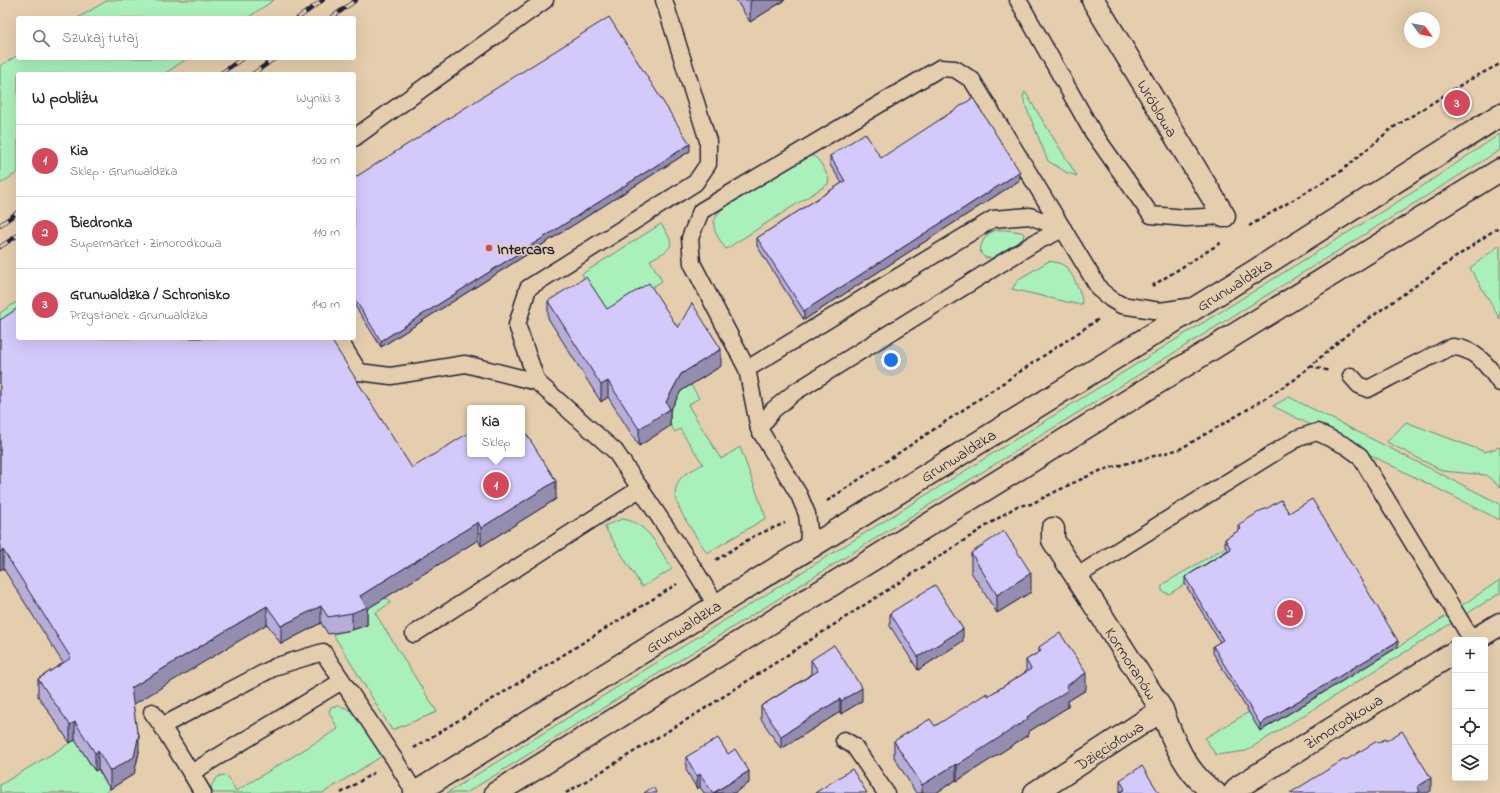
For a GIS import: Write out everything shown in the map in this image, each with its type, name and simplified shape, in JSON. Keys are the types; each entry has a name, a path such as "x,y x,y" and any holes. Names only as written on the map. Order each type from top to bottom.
{"main road":[{"name":"Wróblowa","path":"1093,0 1224,216"},
{"name":"Grunwaldzka","path":"415,793 1200,306 1500,115"},
{"path":"496,793 1500,170"},
{"name":"Kormoranów","path":"1052,530 1053,540 1162,710 1171,736 1185,762 1203,784 1215,793"},
{"path":"1478,637 1500,624"},
{"name":"Zimorodkowa","path":"1234,793 1240,786 1452,654"},
{"name":"Dzięciołowa","path":"1035,793 1162,710"}],"lane":[{"path":"356,137 545,0"},
{"path":"537,382 517,325 528,288 696,183 708,164 708,141 664,0"},
{"path":"1018,0 1092,131 1151,215 1186,218 1224,216"},
{"path":"808,548 809,530 807,514 798,495 759,430 747,370 692,263 690,238 701,211 940,68 955,69 972,80 1100,290 1111,299 1121,304 1160,311 1200,306"},
{"path":"747,370 993,219 1030,216 1063,229"},
{"path":"759,430 773,410 795,392 1034,243 1063,229"},
{"path":"339,340 359,372 391,376 465,364 537,382 615,451 641,488 716,605"},
{"path":"1352,376 1359,385 1368,389 1428,357 1452,347 1476,355 1490,367 1500,383"},
{"path":"1077,576 1298,438 1318,432 1346,446 1360,456 1471,637"},
{"path":"414,634 641,488"},
{"path":"162,726 277,666 323,652 395,760 415,793"},
{"path":"191,773 342,680"},
{"path":"152,712 203,793"},
{"path":"844,740 854,746 886,793"}],"path":[{"path":"1249,226 1340,172 1391,129 1467,81 1500,64"},
{"path":"566,793 701,711 1017,506 1031,504 1102,470 1180,448 1245,411 1294,380 1350,332 1500,226"},
{"path":"341,793 754,536 807,514 1121,304 1229,238"}],"green space":[{"path":"108,0 274,0 250,16 81,16"},
{"path":"16,56 16,60 185,60 167,72 16,72 16,173 0,184 0,66"},
{"path":"1025,92 1077,176 1066,172 1048,161 1025,104 1023,96"},
{"path":"1500,134 1500,150 466,793 447,793 1418,189"},
{"path":"807,155 815,157 821,163 829,179 828,184 726,249 714,228 715,219 723,208"},
{"path":"661,224 671,242 670,246 664,253 650,260 662,281 646,291 673,355 699,398 688,405 721,459 740,447 766,518 707,553 681,511 675,496 678,482 681,478 703,464 680,429 675,432 645,386 582,274"},
{"path":"996,230 1021,232 1024,234 1023,239 992,258 982,255 981,246 983,241 990,233"},
{"path":"1500,245 1500,319 1470,268"},
{"path":"1049,261 1062,264 1068,269 1079,289 1082,304 1076,304 1012,289 1019,279"},
{"path":"16,302 16,326 0,336 0,313"},
{"path":"226,340 390,603 375,613 437,712 392,730 333,634 352,630"},
{"path":"1289,397 1500,504 1500,520 1273,406"},
{"path":"1406,422 1485,452 1500,447 1500,487 1486,475 1443,471 1387,442"},
{"path":"622,519 639,525 646,531 672,569 642,587 604,526"},
{"path":"1226,547 1231,556 1169,594 1162,591 1162,586 1165,583"},
{"path":"1500,580 1500,593 1246,751 1216,755 1205,738 1249,712 1261,731 1411,639"},
{"path":"335,706 346,708 354,714 363,725 382,756 323,793 213,793 211,787 219,776 223,775 228,777 236,791 338,729 329,712 331,707"},
{"path":"75,740 94,770 98,769 110,789 105,793 0,793 0,785"}],"building":[{"path":"609,17 690,144 381,341 356,301 356,177"},
{"path":"973,98 1020,172 804,311 757,238 845,181 830,156 865,133 881,158"},
{"path":"586,277 607,309 649,283 678,328 692,303 721,349 681,374 666,402 670,409 639,429 608,381 601,385 548,301"},
{"path":"16,309 16,340 331,340 412,468 467,434 467,457 525,457 525,432 556,481 481,528 478,522 360,596 367,607 352,613 328,617 321,606 281,626 267,606 131,688 137,732 139,734 134,757 110,771 98,751 95,753 75,722 70,725 38,679 71,658 3,550 0,552 0,320"},
{"path":"1312,499 1398,641 1260,724 1213,646 1223,640 1185,577 1231,549 1225,539 1241,529 1238,525 1264,509 1281,500 1289,513"},
{"path":"1004,531 1031,573 997,595 971,553"},
{"path":"935,585 963,629 918,657 890,613"},
{"path":"1060,633 1086,673 1066,686 1068,690 1027,717 1028,719 957,765 956,764 922,785 894,741 930,719 935,726 987,693 988,696 1031,669 1026,660 1041,651 1039,647"},
{"path":"834,645 862,688 841,701 840,699 781,736 761,706 818,671 811,660"},
{"path":"1402,731 1431,778 1417,787 1420,791 1417,793 1290,793 1377,741 1378,743 1385,739 1386,741"},
{"path":"718,738 728,754 735,749 749,771 713,793 700,774 697,776 686,757"},
{"path":"1142,766 1159,793 1119,793 1125,789 1120,780"},
{"path":"852,769 867,793 815,793"},
{"path":"653,787 657,793 644,793"}],"railway":[{"path":"301,16 323,0"},
{"path":"334,16 356,0"},
{"path":"223,72 240,60"},
{"path":"256,72 272,60"},
{"path":"0,225 16,213"},
{"path":"0,247 16,236"}],"place":[{"name":"Grunwaldzka / Schronisko","path":"1457,103"},
{"name":"Intercars","path":"489,248"},
{"name":"Kia","path":"496,485"},
{"name":"Biedronka","path":"1290,613"}]}
